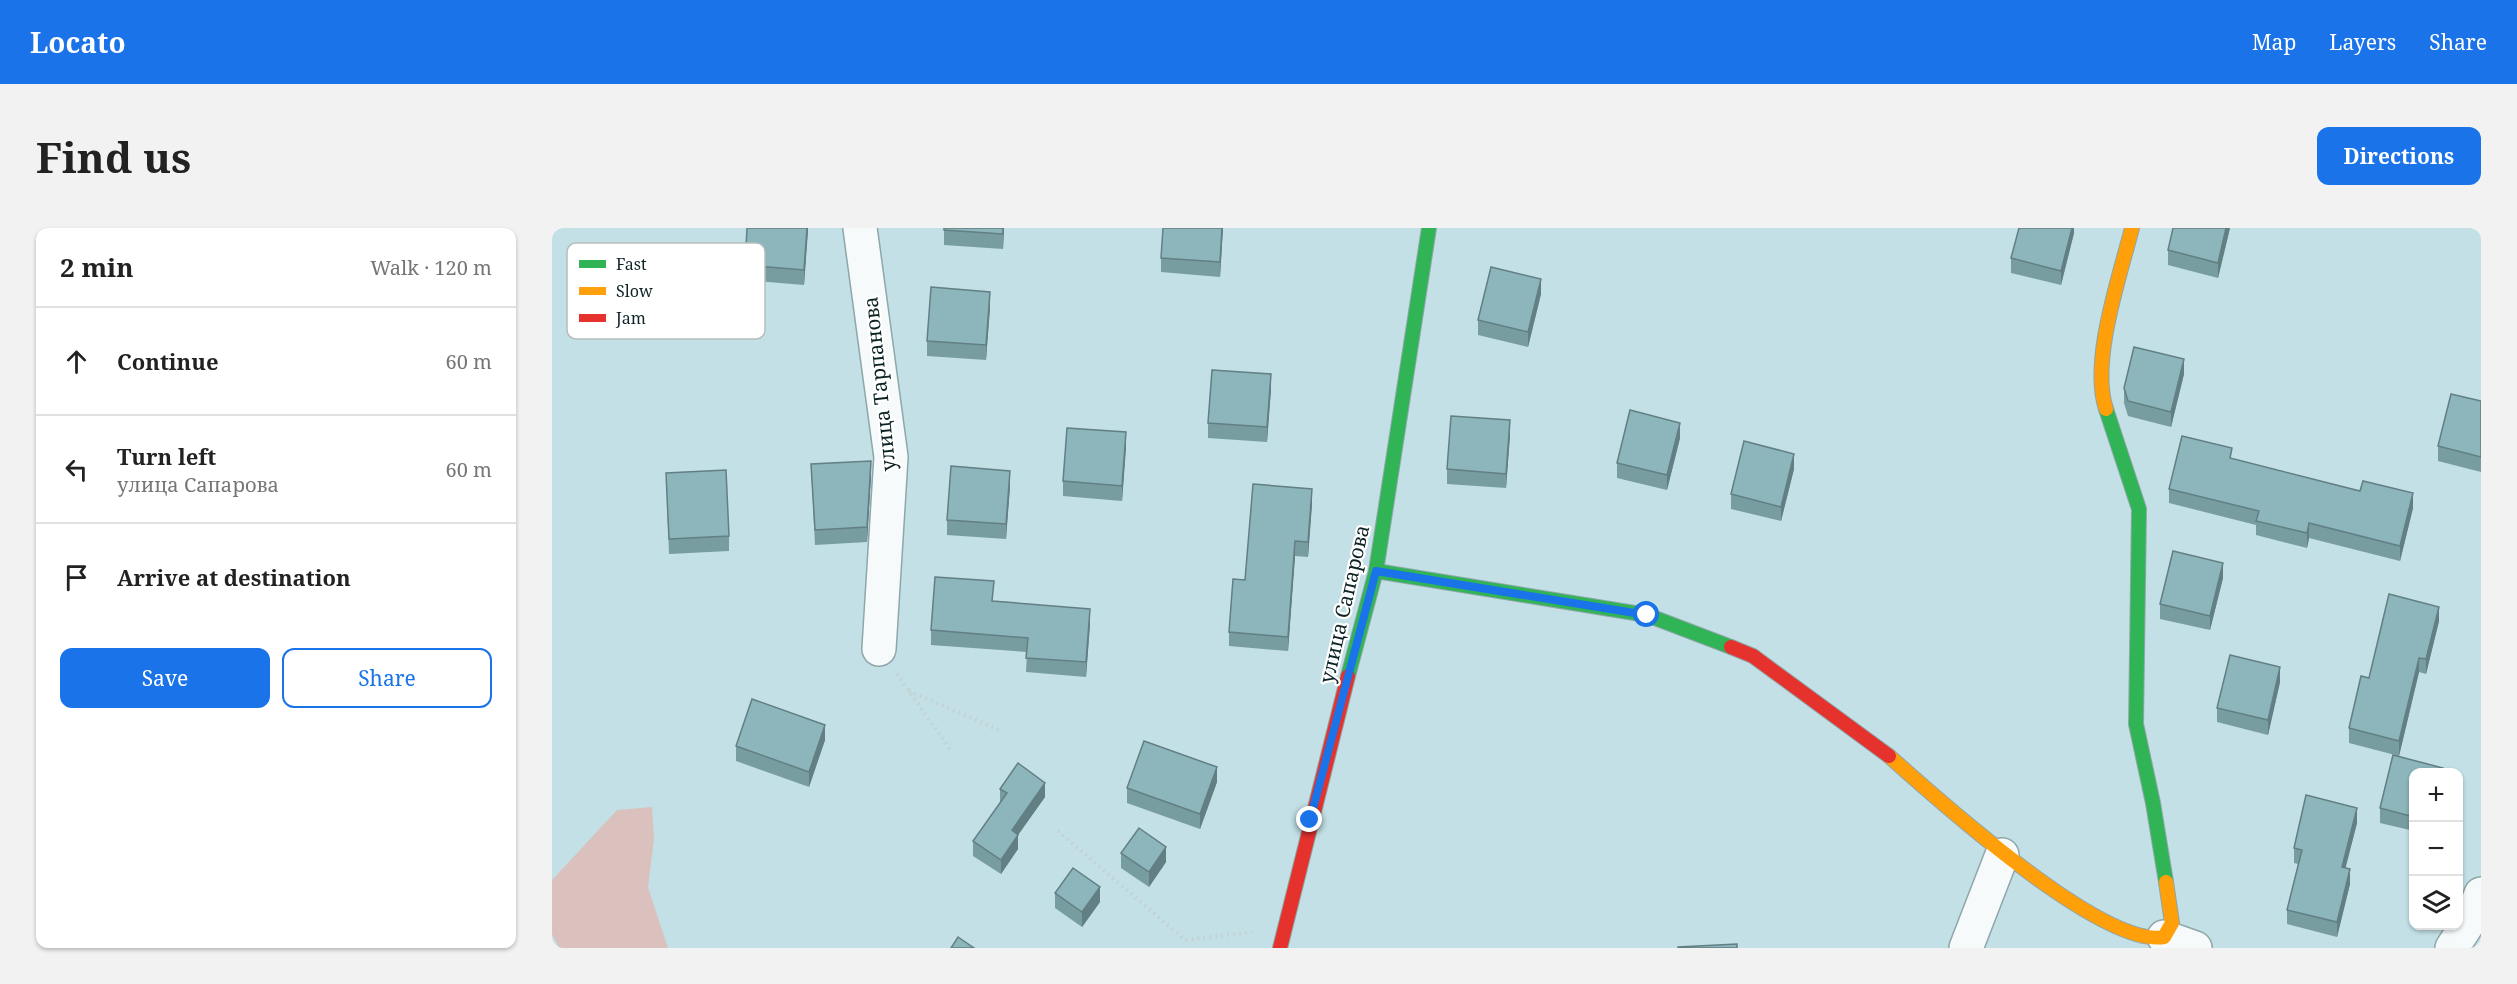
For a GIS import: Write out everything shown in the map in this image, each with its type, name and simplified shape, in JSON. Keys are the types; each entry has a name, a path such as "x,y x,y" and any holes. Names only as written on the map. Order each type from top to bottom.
{"street":[{"name":"улица Тарпанова","path":"860,228 891,457 879,649"},
{"name":"улица Сапарова","path":"1280,948 1310,820 1376,571 1429,228"},
{"path":"2132,228 2103,342 2102,384 2103,400 2139,509 2136,724 2154,803 2172,923 2164,938"},
{"path":"1376,571 1647,615 1753,656 1874,742 2002,855 2062,899 2114,931 2152,941 2164,938 2194,948"},
{"path":"1966,948 2002,855"},
{"path":"2452,948 2472,917 2481,894"}],"path":[{"path":"879,649 952,752"},
{"path":"909,691 1001,731"},
{"path":"1058,831 1185,940 1285,928"}],"shaded area":[{"path":"652,807 654,839 648,887 668,948 559,948 552,934 552,880 617,810"}],"building":[{"path":"747,228 807,228 804,270 765,267 765,243 746,243"},
{"path":"944,228 1003,228 1003,234 944,230"},
{"path":"1163,228 1222,228 1220,262 1161,258"},
{"path":"2019,228 2072,228 2061,271 2011,258"},
{"path":"2173,228 2226,228 2218,263 2168,250"},
{"path":"1491,267 1541,279 1528,332 1478,320"},
{"path":"931,287 990,292 986,345 927,341"},
{"path":"2134,347 2184,359 2171,412 2128,401 2124,388"},
{"path":"1212,370 1271,374 1267,427 1208,423"},
{"path":"2451,394 2481,401 2481,457 2438,446"},
{"path":"1630,410 1680,423 1667,475 1617,463"},
{"path":"1451,416 1510,420 1506,474 1447,469"},
{"path":"1067,428 1126,432 1122,486 1063,481"},
{"path":"2182,436 2232,448 2230,458 2360,491 2363,481 2413,493 2400,546 2309,523 2307,533 2256,521 2259,511 2169,489"},
{"path":"1744,441 1794,454 1781,507 1731,494"},
{"path":"871,461 867,527 815,530 811,464"},
{"path":"951,466 1010,471 1006,524 947,520"},
{"path":"726,470 729,536 669,539 666,473"},
{"path":"1253,484 1312,489 1308,542 1295,541 1288,637 1229,632 1233,579 1245,580"},
{"path":"2173,551 2223,563 2210,616 2160,604"},
{"path":"935,577 994,581 992,601 1090,609 1086,662 1026,658 1028,638 931,630"},
{"path":"2389,594 2439,607 2426,659 2419,658 2399,741 2349,728 2361,676 2369,678"},
{"path":"2230,655 2280,667 2268,720 2217,708"},
{"path":"752,699 825,725 809,772 736,746"},
{"path":"1144,741 1217,767 1200,814 1127,788"},
{"path":"2393,755 2443,768 2409,768 2409,816 2380,808"},
{"path":"1018,763 1045,783 1012,830 1018,835 1001,860 973,841 1007,793 1000,789"},
{"path":"2306,795 2357,808 2342,867 2350,869 2337,922 2287,910 2302,850 2294,848"},
{"path":"1139,828 1166,847 1149,872 1121,853"},
{"path":"1073,868 1100,887 1082,912 1055,893"},
{"path":"958,937 974,948 951,948"},
{"path":"1737,944 1737,948 1678,948 1678,947"}],"traffic: fast":[{"path":"1348,676 1376,571 1429,228"},
{"path":"2106,409 2139,509 2136,724 2153,803 2166,882"},
{"path":"1376,571 1647,615 1731,647"}],"traffic: slow":[{"path":"2106,409 2102,389 2104,343 2108,318 2132,228"},
{"path":"1889,756 1980,835 2062,896 2101,919 2136,934 2164,937 2172,923 2166,882"}],"traffic: jam":[{"path":"1731,647 1753,656 1889,756"},
{"path":"1280,948 1348,676"}],"route":[{"path":"1310,820 1376,571 1647,615"}]}
